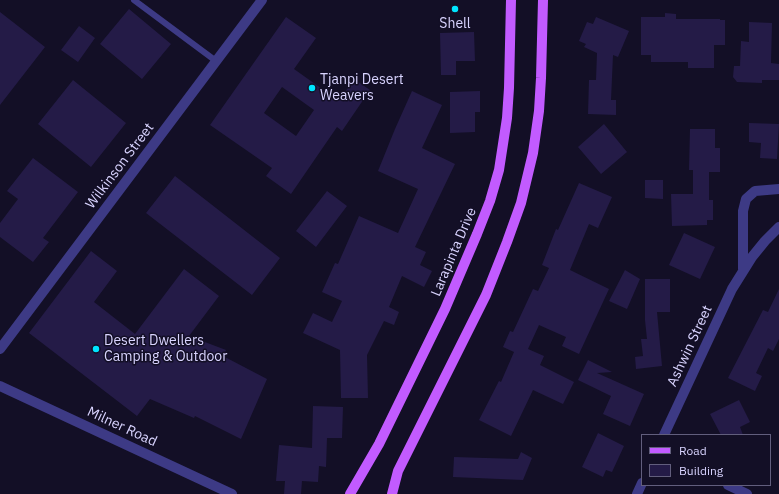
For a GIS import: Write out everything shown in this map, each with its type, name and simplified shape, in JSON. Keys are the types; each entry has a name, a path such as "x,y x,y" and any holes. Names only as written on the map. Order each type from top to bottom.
{"main road":[{"name":"Larapinta Drive","path":"350,494 379,444 445,309 490,201 499,170 507,118 511,0"},
{"path":"392,494 398,471 486,295 521,203 533,153 539,111 543,0"}],"street":[{"name":"Wilkinson Street","path":"0,349 262,0"},
{"name":"Ashwin Street","path":"743,270 744,211 746,199 755,192 779,189"},
{"name":"Ashwin Street","path":"664,434 732,289 743,270 765,241 779,227"},
{"name":"Milner Road","path":"0,386 232,494"},
{"path":"730,486 747,494"}],"lane":[{"path":"134,0 216,61"}],"building":[{"path":"129,9 171,44 142,79 100,44"},
{"path":"0,12 45,47 0,105"},
{"path":"665,13 676,14 676,19 725,20 725,45 714,45 714,68 688,68 688,62 651,62 651,55 641,55 641,17 665,17"},
{"path":"286,17 316,38 294,69 339,101 354,79 370,90 342,131 337,127 291,194 266,176 272,168 210,125","holes":["282,87 314,110 296,136 264,113"]},
{"path":"596,17 629,31 618,57 613,55 611,100 616,100 616,115 588,114 589,80 596,80 597,53 584,47 586,44 579,41 587,22 593,24"},
{"path":"749,22 772,23 771,63 779,64 779,80 762,80 762,83 737,82 733,77 734,66 740,66 741,41 749,42"},
{"path":"79,26 95,38 78,62 61,50"},
{"path":"474,32 475,61 456,61 456,75 441,75 440,33"},
{"path":"73,80 126,123 91,167 38,124"},
{"path":"412,91 442,105 422,148 455,164 415,247 426,252 420,265 432,271 424,287 402,276 389,307 399,312 394,325 384,321 367,355 368,398 341,398 340,350 303,333 313,313 332,322 342,301 322,292 335,263 338,264 359,216 398,233 418,189 378,171"},
{"path":"480,91 480,112 475,112 475,132 450,133 450,92"},
{"path":"749,123 779,124 777,159 760,158 761,143 749,142"},
{"path":"604,124 627,152 601,174 578,147"},
{"path":"690,129 715,129 715,148 720,148 720,172 709,172 709,200 713,200 713,220 707,220 707,225 672,226 671,194 693,194 693,170 689,170"},
{"path":"33,158 78,192 43,238 49,242 33,262 0,237 0,223 18,199 7,191"},
{"path":"175,176 280,258 252,295 146,213"},
{"path":"645,180 663,180 663,199 645,198"},
{"path":"579,183 612,197 598,228 589,224 570,270 609,289 579,354 562,346 566,337 539,325 528,349 544,356 540,365 574,382 563,404 533,390 511,436 479,420 499,381 501,382 514,352 503,347 510,331 513,332 533,289 538,291 549,268 542,265 556,229 558,230"},
{"path":"327,191 347,206 316,247 296,231"},
{"path":"684,233 715,247 700,279 669,265"},
{"path":"91,251 117,271 94,302 135,334 184,269 219,296 189,336 226,350 223,356 267,379 241,439 195,416 194,418 150,399 137,416 29,333"},
{"path":"625,270 640,279 627,309 609,301"},
{"path":"645,279 670,279 670,312 657,312 662,366 636,369 635,357 643,356 641,339 647,339 645,320"},
{"path":"779,289 779,339 773,351 768,348 756,373 762,376 755,391 728,378 763,310 768,312"},
{"path":"588,360 612,372 597,373 644,394 630,426 603,414 611,396 578,380"},
{"path":"739,400 750,422 740,427 743,434 720,434 710,414"},
{"path":"313,406 343,407 342,438 327,438 326,467 319,466 318,482 302,481 301,494 284,494 285,481 276,481 279,445 312,448"},
{"path":"598,433 624,446 612,472 606,470 603,477 582,467"},
{"path":"521,452 532,458 523,480 453,477 454,457 518,459"}],"place":[{"name":"Shell","path":"455,9"},
{"name":"Tjanpi Desert Weavers","path":"312,88"},
{"name":"Desert Dwellers Camping & Outdoor","path":"96,349"}]}
